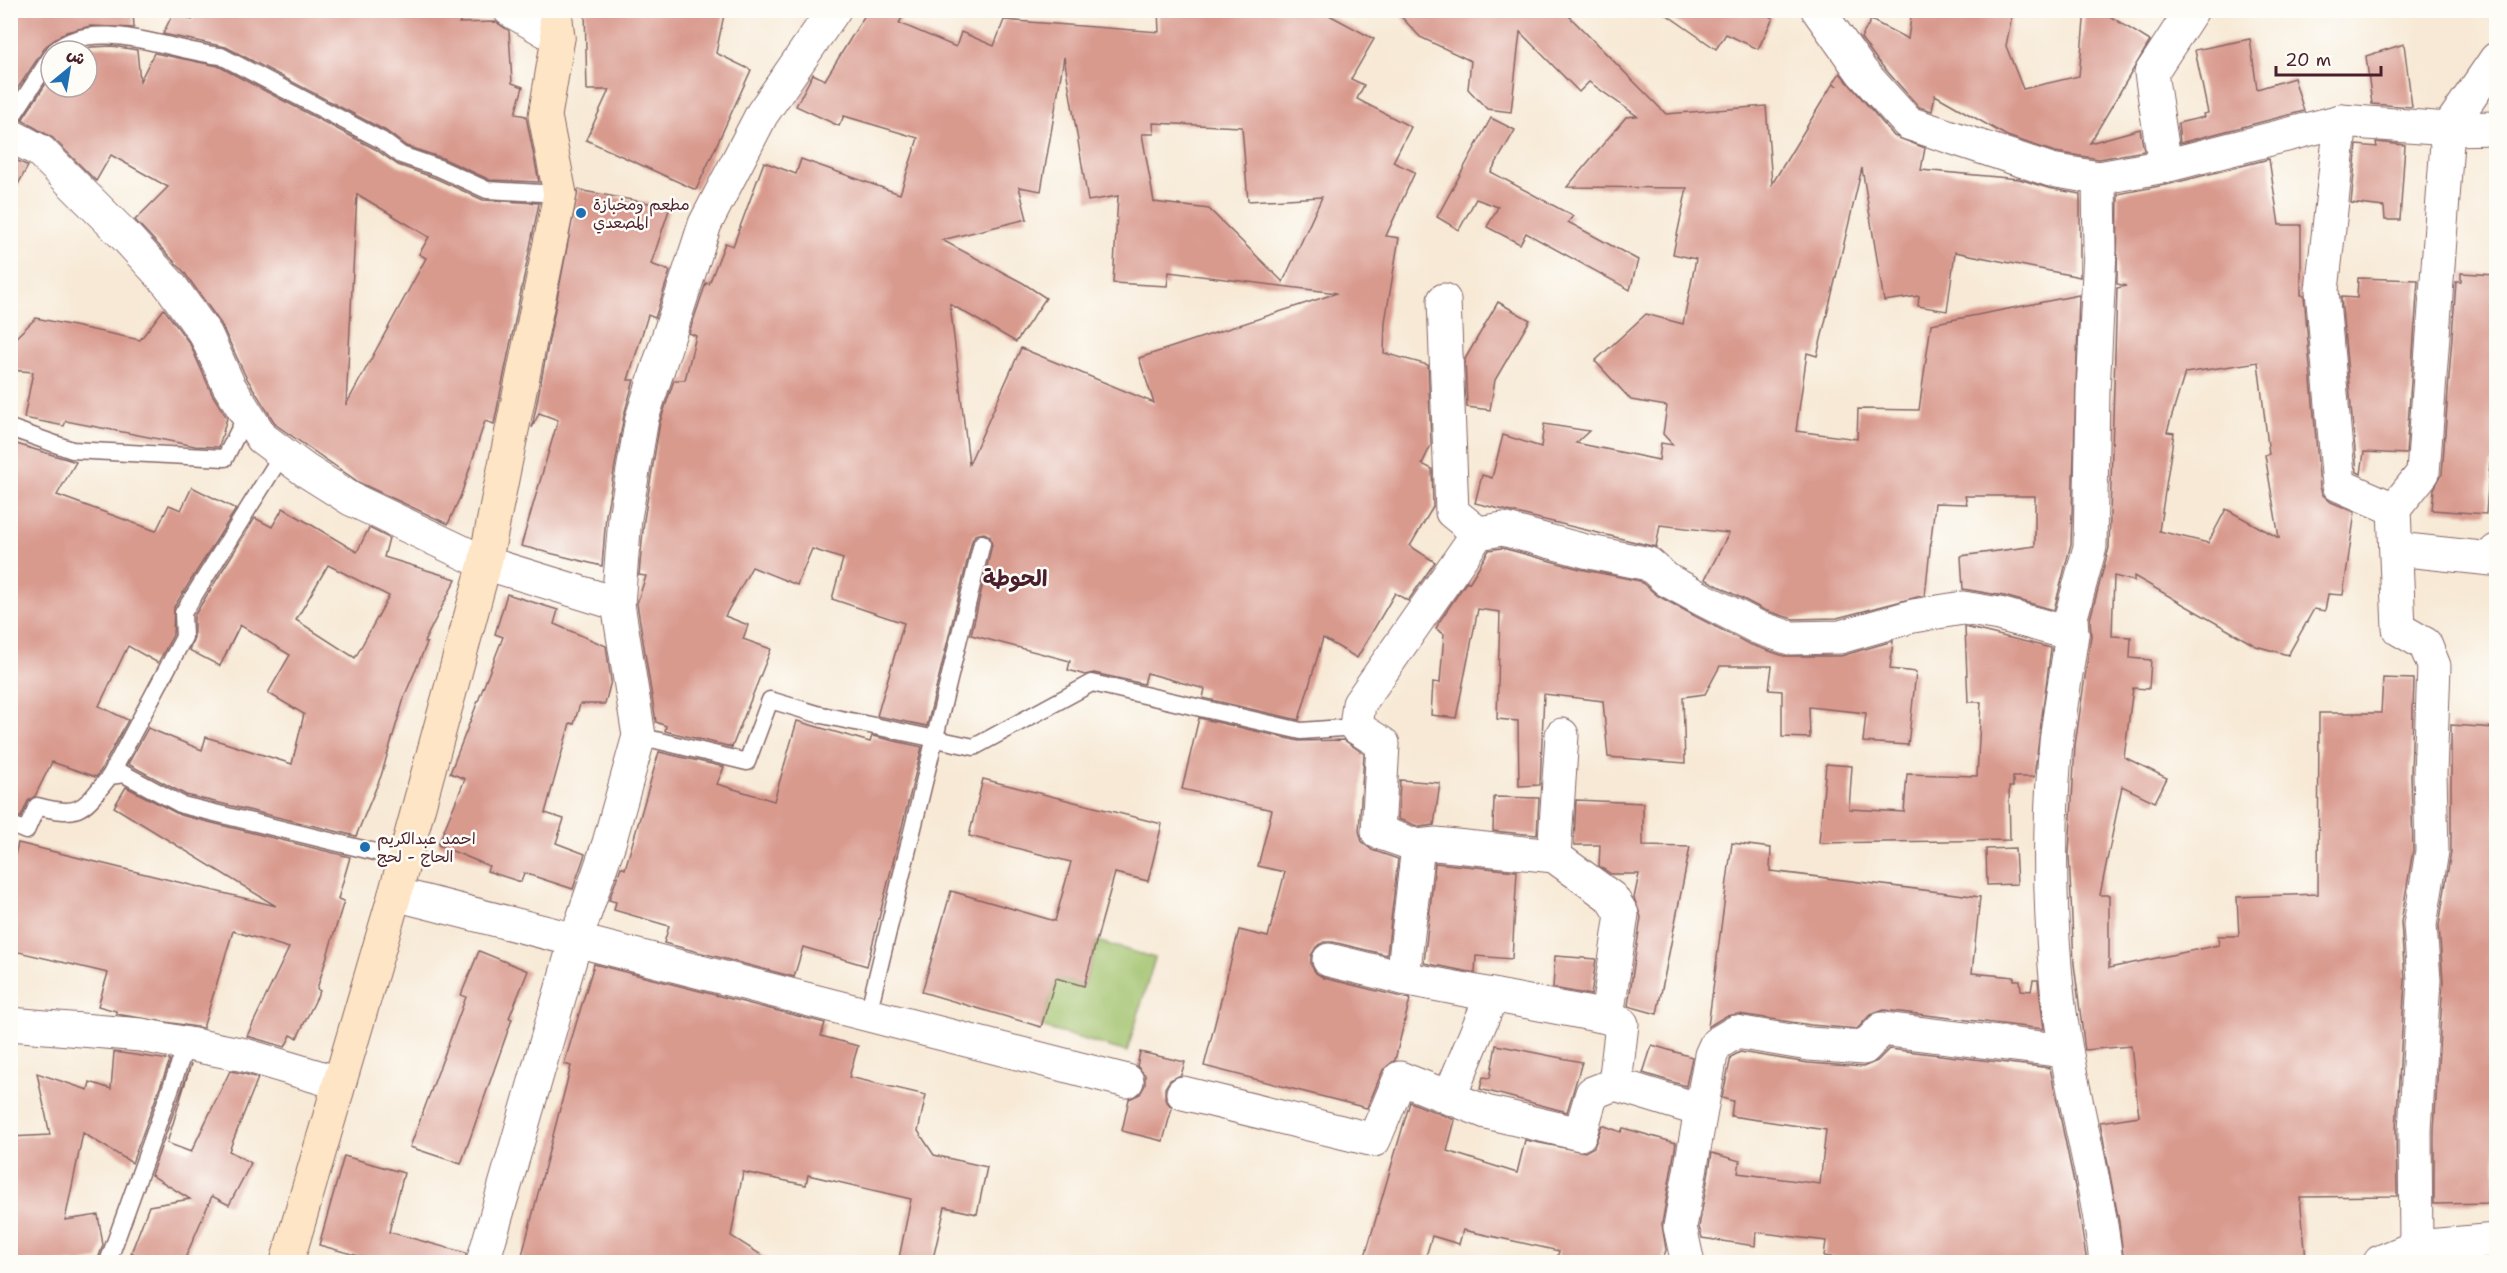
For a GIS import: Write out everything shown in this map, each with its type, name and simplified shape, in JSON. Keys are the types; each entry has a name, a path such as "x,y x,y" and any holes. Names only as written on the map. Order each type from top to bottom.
{"main road":[{"path":"287,1263 395,894 485,563 560,194 545,116 556,24"}],"street":[{"path":"510,10 556,24"},
{"path":"483,1263 576,939 609,843 639,736 618,604 625,518 642,418 705,224 762,114 834,10"},
{"path":"1818,10 1862,72 1908,123 2051,170 2099,178 2165,166 2341,121 2448,129 2496,128"},
{"path":"2165,166 2151,73 2192,10"},
{"path":"2416,1247 2415,1131 2424,980 2420,925 2432,850 2430,774 2434,666 2425,644 2399,629 2394,509 2423,473 2448,129 2496,59"},
{"path":"2341,121 2322,290 2339,485 2394,509"},
{"path":"10,135 40,151 126,237 170,285 206,335 229,386 262,438 351,499 485,563 618,604"},
{"path":"2099,178 2100,252 2093,392 2090,547 2071,617 2072,634 2056,741 2051,828 2055,967 2066,1051 2100,1208 2106,1263"},
{"path":"1444,300 1452,512 1478,533"},
{"path":"1607,1017 1622,914 1612,898 1554,856 1436,844 1418,846 1378,832 1383,744 1356,727 1359,704 1478,533 1503,529 1585,551 1649,564 1667,580 1702,599 1757,627 1790,638 1840,637 1913,616 1963,608 1999,614 2072,634"},
{"path":"2397,549 2491,559 2496,551"},
{"path":"1554,856 1562,735"},
{"path":"1403,978 1418,846"},
{"path":"395,894 1127,1081"},
{"path":"1329,960 1403,978 1607,1017 1622,1024 1615,1084"},
{"path":"1449,1098 1492,995"},
{"path":"10,1024 141,1035 187,1043 244,1054 339,1083"},
{"path":"1690,1261 1680,1227 1700,1110 1716,1044 1736,1032 1809,1044 1864,1048 1882,1029 2066,1051"},
{"path":"1183,1093 1374,1140 1400,1078 1486,1112 1580,1134 1592,1093 1615,1084 1700,1110"},
{"path":"2380,1263 2416,1247 2496,1240"}],"lane":[{"path":"85,39 118,37 146,39 194,53 220,56 381,140 401,155 439,168 487,190 560,194"},
{"path":"10,120 39,75"},
{"path":"10,428 72,450 225,458 247,414"},
{"path":"14,826 26,831 37,806 62,813 82,809 110,776 184,637 183,612 283,453"},
{"path":"868,1014 982,543"},
{"path":"639,736 747,762 770,700 817,714 936,737 974,747 1092,683 1301,731 1356,727"},
{"path":"110,776 124,774 182,805 404,859"},
{"path":"108,1263 187,1043"}],"green space":[{"path":"1097,941 1155,958 1127,1052 1041,1027 1056,978 1084,986"}],"building":[{"path":"10,10 133,10 134,28 91,26 66,32 56,39 39,39 39,56 10,100"},
{"path":"196,10 467,10 459,23 496,22 509,31 512,83 523,87 515,114 526,116 539,182 490,180 442,158 406,146 386,131 226,47 163,34 174,11 192,20"},
{"path":"585,10 725,10 716,53 751,70 696,190 586,140 609,90 587,90"},
{"path":"868,10 907,10 899,23 956,47 961,32 994,46 1004,20 1159,32 1158,10 1320,10 1374,39 1351,79 1364,85 1357,99 1411,127 1393,162 1415,172 1386,236 1399,238 1385,322 1384,353 1428,365 1431,445 1422,464 1432,469 1433,507 1410,546 1435,562 1408,601 1395,593 1357,658 1323,638 1299,720 1203,698 1205,689 1147,673 1144,684 1094,673 1085,675 1068,670 1070,661 971,635 992,545 990,536 984,533 975,535 972,541 927,726 877,716 904,623 832,599 843,559 812,549 797,585 752,567 725,616 748,625 743,639 771,649 732,747 665,731 666,726 656,722 637,603 646,576 639,575 644,520 660,422 674,380 685,380 696,336 689,333 706,283 709,284 725,243 733,246 764,162 796,174 801,159 900,194 918,138 844,116 839,126 796,106 813,74 825,80","holes":["1064,57 1088,201 1118,196 1113,283 1167,286 1169,272 1337,293 1139,358 1154,403 1021,348 969,464 950,304 1016,342 1046,298 1023,283 942,240 1027,219 1019,187 1041,191","1153,123 1242,127 1248,201 1322,197 1283,282 1209,209 1154,202 1142,134 1154,134"]},
{"path":"1395,10 1563,10 1666,114 1766,106 1772,184 1832,85 1836,85 1833,83 1840,73 1894,136 1925,148 1921,170 2019,179 2048,188 2080,194 2080,277 1955,252 1947,311 1918,306 1919,296 1884,301 1862,168 1817,356 1807,353 1796,431 1857,439 1858,409 1919,410 1931,324 2079,295 2071,544 2054,610 2004,596 1963,589 1961,556 2035,546 2035,496 1965,496 1967,504 1935,503 1925,595 1837,618 1793,619 1764,610 1705,579 1729,533 1660,525 1656,547 1475,503 1482,475 1492,478 1503,435 1541,447 1544,424 1589,431 1576,443 1659,460 1661,443 1673,445 1663,434 1667,406 1631,400 1595,361 1646,314 1683,324 1696,259 1673,254 1687,188 1567,187 1626,117 1637,116 1589,82 1579,92 1520,32 1511,112 1487,109 1468,89 1471,61 1420,37"},
{"path":"1660,10 1757,10 1773,18 1758,49 1726,34 1716,49"},
{"path":"1912,10 2013,10 2006,46 2023,89 2079,76 2085,10 2100,10 2150,41 2090,143 2140,129 2144,151 2099,159 2055,152 2007,136 1935,95 1932,111 1919,107 1877,60 1861,38 1871,20 1908,39"},
{"path":"2250,39 2257,89 2294,78 2304,111 2180,143 2178,123 2204,117 2203,114 2208,113 2195,50"},
{"path":"2404,44 2412,107 2372,104 2366,56"},
{"path":"99,47 137,50 140,81 154,53 218,66 375,149 398,165 435,178 483,200 539,203 494,424 485,421 461,495 448,524 360,483 276,425 246,377 221,324 184,272 135,220 168,187 111,155 96,181 53,138 22,120 39,94 39,99 99,99","holes":["357,194 429,237 419,254 426,258 346,405"]},
{"path":"1491,118 1515,130 1491,172 1573,216 1568,222 1638,260 1630,290 1526,233 1520,244 1487,227 1498,207 1476,199 1459,230 1437,217"},
{"path":"2376,142 2405,145 2400,220 2385,220 2384,207 2351,203 2357,145 2377,147"},
{"path":"10,157 28,166 10,199"},
{"path":"2269,159 2279,225 2301,225 2301,295 2304,295 2320,487 2323,495 2331,502 2355,512 2343,595 2328,594 2325,611 2314,609 2288,655 2256,646 2134,576 2134,581 2114,576 2112,636 2131,637 2130,658 2151,660 2149,689 2133,688 2124,757 2167,778 2155,802 2122,786 2100,895 2109,895 2109,968 2219,945 2218,936 2239,936 2237,897 2318,894 2319,713 2381,713 2383,678 2414,679 2411,774 2413,850 2401,922 2405,980 2396,1130 2397,1196 2300,1197 2306,1259 2275,1263 2124,1263 2119,1222 2100,1122 2139,1116 2131,1046 2085,1050 2074,964 2069,854 2075,745 2091,636 2090,619 2109,548 2117,288 2126,286 2117,284 2118,194 2170,184","holes":["2258,362 2269,454 2265,455 2279,538 2226,509 2208,543 2159,531 2174,433 2167,432 2185,373"]},
{"path":"578,190 670,207 651,264 670,271 655,318 648,315 628,380 634,380 624,415 606,515 602,566 521,546 558,420 539,413 532,428"},
{"path":"2461,273 2496,275 2496,463 2490,463 2486,514 2432,510 2434,489 2442,474 2456,282 2461,282"},
{"path":"2358,278 2418,280 2406,454 2364,452 2361,474 2357,472 2341,297 2357,298"},
{"path":"1498,302 1530,320 1495,380 1490,410 1467,407 1465,359"},
{"path":"164,309 190,344 212,394 227,418 219,447 195,446 66,421 64,426 24,418 33,372 10,370 10,343 36,318 140,340"},
{"path":"10,442 76,462 57,495 156,531 169,505 181,510 192,487 236,509 174,607 173,635 158,663 128,646 99,706 128,720 101,770 96,777 52,762 35,796 28,801 21,817 10,816"},
{"path":"283,508 357,552 369,528 389,538 384,557 456,579 424,642 427,643 405,695 381,776 356,836 186,795 128,764 148,728 202,750 206,737 292,764 304,714 268,693 290,655 240,625 220,666 189,650 194,637 194,616 255,518 272,527","holes":["328,565 389,596 355,658 296,620"]},
{"path":"1502,548 1580,569 1640,581 1658,596 1693,615 1749,644 1784,656 1841,656 1893,641 1890,669 1916,672 1908,745 1863,742 1866,713 1809,707 1810,738 1782,737 1782,691 1769,690 1772,666 1720,666 1705,694 1683,697 1685,763 1608,757 1603,701 1544,694 1540,785 1519,786 1518,721 1497,719 1500,612 1478,609 1456,718 1431,715 1433,682 1440,683 1444,634 1436,629 1489,550"},
{"path":"507,594 558,610 554,624 606,646 611,681 605,704 580,704 574,724 570,723 545,813 564,819 556,843 585,854 573,889 524,873 521,882 487,871 489,866 438,845 465,779 450,773 503,637 495,634"},
{"path":"1965,627 2051,648 2034,777 2013,777 2013,787 2009,787 2010,840 1819,843 1826,764 1852,766 1849,809 1904,812 1907,774 1977,776 1981,702 1968,702"},
{"path":"1199,718 1299,741 1344,740 1364,754 1359,831 1362,842 1372,850 1398,859 1387,955 1333,942 1324,942 1316,947 1311,956 1311,965 1316,973 1324,978 1410,999 1395,1060 1383,1070 1367,1108 1204,1066 1239,930 1268,937 1285,872 1258,866 1272,810 1182,789"},
{"path":"797,721 870,742 872,736 922,747 867,966 803,947 794,977 664,943 669,926 614,910 616,902 609,900 621,867 625,869 659,752 724,767 717,784 774,801"},
{"path":"2451,725 2496,728 2496,1203 2434,1204 2434,1131 2443,981 2439,926 2451,851"},
{"path":"983,779 1162,824 1148,881 1115,873 1084,986 1056,978 1041,1027 922,992 951,891 1055,921 1071,862 969,836"},
{"path":"1400,780 1440,783 1434,825 1420,827 1398,819"},
{"path":"126,787 180,815 350,857 338,899 344,901 317,989 320,991 297,1038 291,1035 285,1047 247,1036 289,948 233,931 203,1028 116,1014 116,1011 98,1006 108,973 10,950 10,874 18,843 276,906 114,807"},
{"path":"1494,797 1539,798 1537,835 1493,831"},
{"path":"1576,800 1643,803 1643,846 1690,847 1657,1014 1628,1006 1641,917 1634,898 1639,874 1611,874 1599,866 1600,845 1574,845"},
{"path":"1732,843 1771,848 1770,871 1980,897 1972,973 2014,977 2014,980 2020,980 2021,990 2031,991 2033,980 2038,980 2044,1029 1884,1010 1869,1016 1857,1029 1811,1025 1739,1014 1726,1016 1708,1027"},
{"path":"2015,848 2017,884 1987,885 1986,849"},
{"path":"1435,863 1517,871 1512,959 1476,956 1475,973 1424,963"},
{"path":"479,951 528,971 509,1018 512,1019 461,1164 410,1147 466,997 461,995"},
{"path":"1555,956 1596,959 1591,995 1553,988"},
{"path":"594,964 825,1023 821,1036 858,1046 849,1077 926,1095 918,1131 934,1155 987,1167 977,1214 945,1207 932,1263 898,1263 911,1199 808,1175 806,1185 743,1172 731,1236 774,1263 520,1263 571,1066 564,1064"},
{"path":"1496,1045 1582,1062 1567,1112 1480,1089 1483,1077 1490,1078"},
{"path":"1652,1045 1692,1057 1686,1086 1643,1073"},
{"path":"1889,1049 2050,1068 2076,1192 2087,1263 1905,1263 1860,1257 1859,1261 1824,1256 1826,1241 1756,1232 1755,1246 1702,1238 1699,1227 1712,1153 1740,1161 1738,1173 1820,1184 1826,1130 1731,1116 1733,1101 1722,1098 1731,1057 1740,1052 1808,1063 1863,1067 1877,1061"},
{"path":"114,1052 170,1060 132,1163 83,1133 65,1220 98,1215 103,1245 98,1259 78,1263 10,1263 10,1137 50,1135 37,1073 88,1090 90,1082 111,1089"},
{"path":"1140,1052 1185,1062 1181,1075 1170,1080 1165,1088 1165,1099 1172,1108 1163,1141 1122,1131 1129,1099 1140,1094 1145,1085 1145,1075 1137,1066"},
{"path":"191,1064 167,1143 191,1152 230,1071 241,1073 258,1078 229,1151 251,1163 229,1205 212,1196 183,1263 130,1263 133,1253 131,1253 149,1206 190,1199 151,1175"},
{"path":"1410,1102 1455,1120 1447,1151 1517,1173 1525,1140 1585,1152 1594,1147 1602,1125 1621,1132 1623,1128 1676,1143 1662,1224 1666,1250 1662,1263 1556,1263 1559,1251 1463,1230 1459,1244 1432,1236 1424,1263 1363,1263"},
{"path":"344,1156 404,1173 389,1232 466,1253 465,1263 384,1263 319,1245"}],"place":[{"name":"مطعم ومخبازة المصعدي","path":"581,213"},
{"name":"احمد عبدالكريم الحاج - لحج","path":"365,847"}],"district":[{"name":"الحوطة","path":"1015,578"}]}
